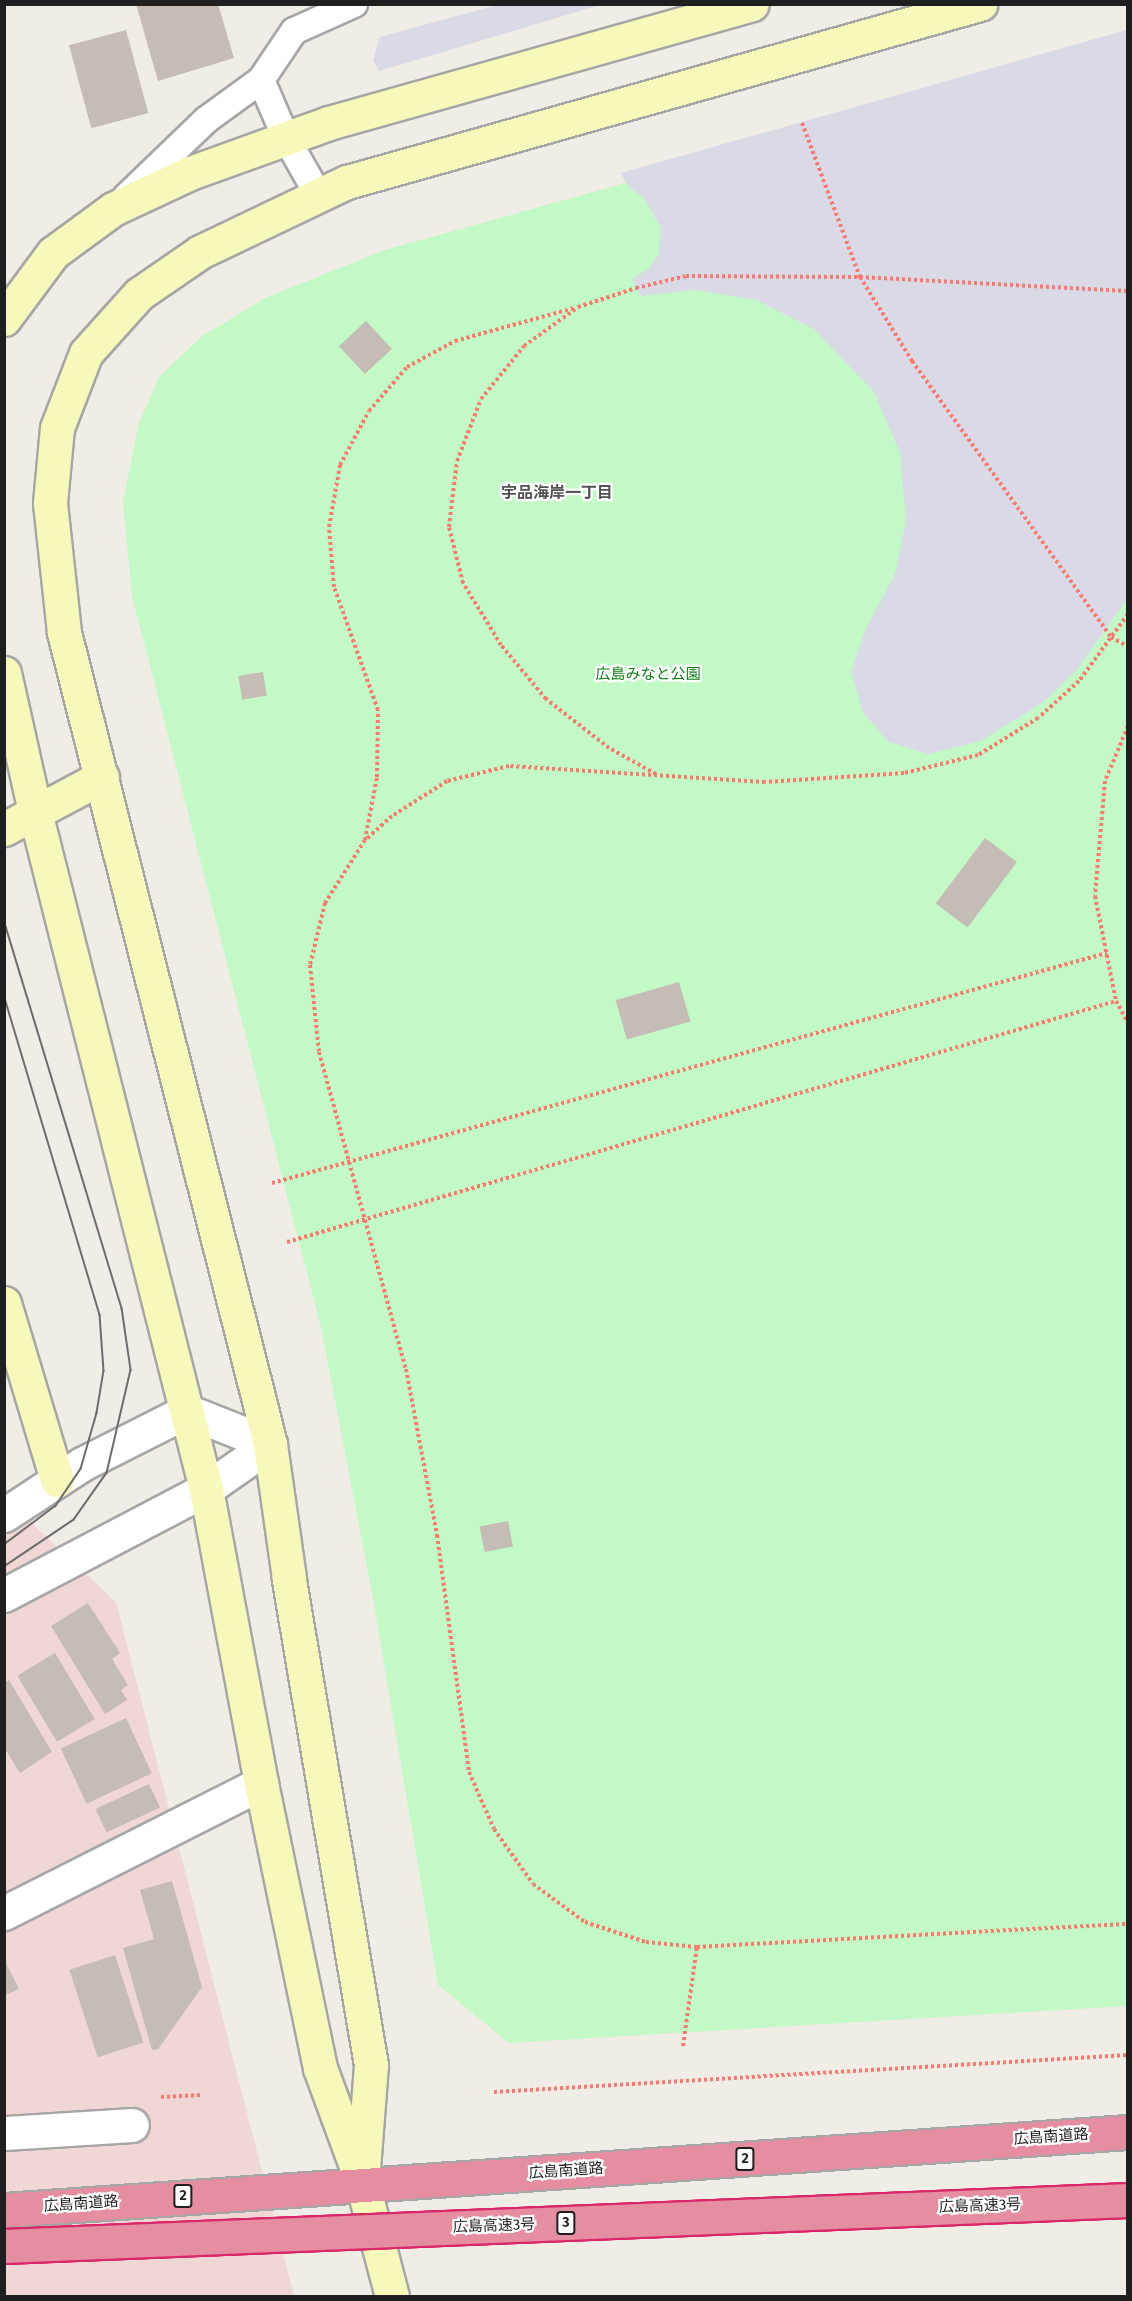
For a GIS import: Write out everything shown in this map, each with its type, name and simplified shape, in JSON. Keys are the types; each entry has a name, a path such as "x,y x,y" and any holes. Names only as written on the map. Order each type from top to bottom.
{"highway":[{"name":"広島南道路","path":"4,2210 362,2182 525,2174 1128,2132"},
{"name":"広島高速3号","path":"4,2246 1128,2200"}],"street":[{"path":"4,319 53,254 113,209 190,173 328,123 752,4"},
{"path":"362,2182 371,2065 289,1578 270,1444 64,632 50,503 57,428 86,352 139,294 200,252 347,182 980,4"},
{"path":"4,673 35,812 206,1489 261,1783 320,2068 362,2182 392,2296"},
{"path":"4,829 102,777"},
{"path":"4,1303 57,1480"},
{"path":"4,1515 57,1480 186,1411 270,1444"},
{"path":"4,1595 206,1489 270,1444"},
{"path":"4,1913 261,1783"},
{"path":"4,2133 132,2125"}],"lane":[{"path":"113,209 206,120 261,80 294,31 354,4"},
{"path":"261,80 286,138 319,195"}],"path":[{"path":"802,123 860,277 912,361 1111,637 1128,647"},
{"path":"365,840 376,777 378,710 334,587 329,527 340,465 369,411 407,367 455,341 686,276 860,277 1128,291"},
{"path":"578,307 524,346 481,399 457,462 449,527 463,583 501,645 546,699 609,748 660,776"},
{"path":"1128,614 1079,681 1038,718 978,755 904,772 777,782 508,766 447,781 392,816 365,840 325,903 310,965 319,1052 408,1380 437,1535 470,1772 494,1829 533,1884 585,1922 646,1942 697,1947 1128,1924"},
{"path":"1128,726 1105,781 1095,896 1116,1001 1128,1023"},
{"path":"272,1183 1107,953"},
{"path":"287,1242 1116,1001"},
{"path":"682,2046 697,1947"},
{"path":"494,2092 1128,2055"}],"shaded area":[{"path":"497,5 600,5 379,71 373,60 380,37"},
{"path":"1127,30 1127,599 1075,672 1042,703 981,741 928,754 887,741 863,712 851,672 864,633 895,574 906,520 900,453 874,392 814,329 756,300 696,290 641,296 632,279 649,268 659,254 660,227 645,199 627,185 621,173"},
{"path":"4,1497 116,1602 294,2296 5,2296"}],"green space":[{"name":"広島みなと公園","path":"1127,43 1127,2006 509,2043 438,1985 373,1598 321,1327 132,596 123,502 139,423 160,376 201,337 265,298 385,250"}],"building":[{"path":"136,4 218,4 234,58 158,81"},
{"path":"126,30 148,113 91,128 69,45"},
{"path":"366,321 392,349 365,374 339,346"},
{"path":"263,672 267,696 242,700 238,676"},
{"path":"985,838 1017,862 968,928 936,903"},
{"path":"679,982 690,1021 627,1040 616,1000"},
{"path":"508,1521 513,1547 484,1552 480,1527"},
{"path":"88,1603 120,1653 112,1659 128,1685 121,1690 127,1700 105,1714 51,1626"},
{"path":"55,1653 95,1719 57,1742 17,1676"},
{"path":"9,1680 52,1752 20,1773 4,1747 4,1683"},
{"path":"126,1718 152,1773 87,1804 61,1748"},
{"path":"149,1784 160,1808 107,1832 96,1809"},
{"path":"172,1881 202,1987 158,2049 152,2050 123,1948 154,1939 140,1890"},
{"path":"115,1955 143,2042 98,2057 69,1970"},
{"path":"4,1959 19,1989 4,1996"}],"tram line":[{"path":"4,920 122,1308 131,1370 107,1473 74,1520 4,1567"},
{"path":"4,995 100,1315 104,1371 97,1413 81,1469 56,1506 4,1545"}],"district":[{"name":"宇品海岸一丁目","path":"557,493"}]}
